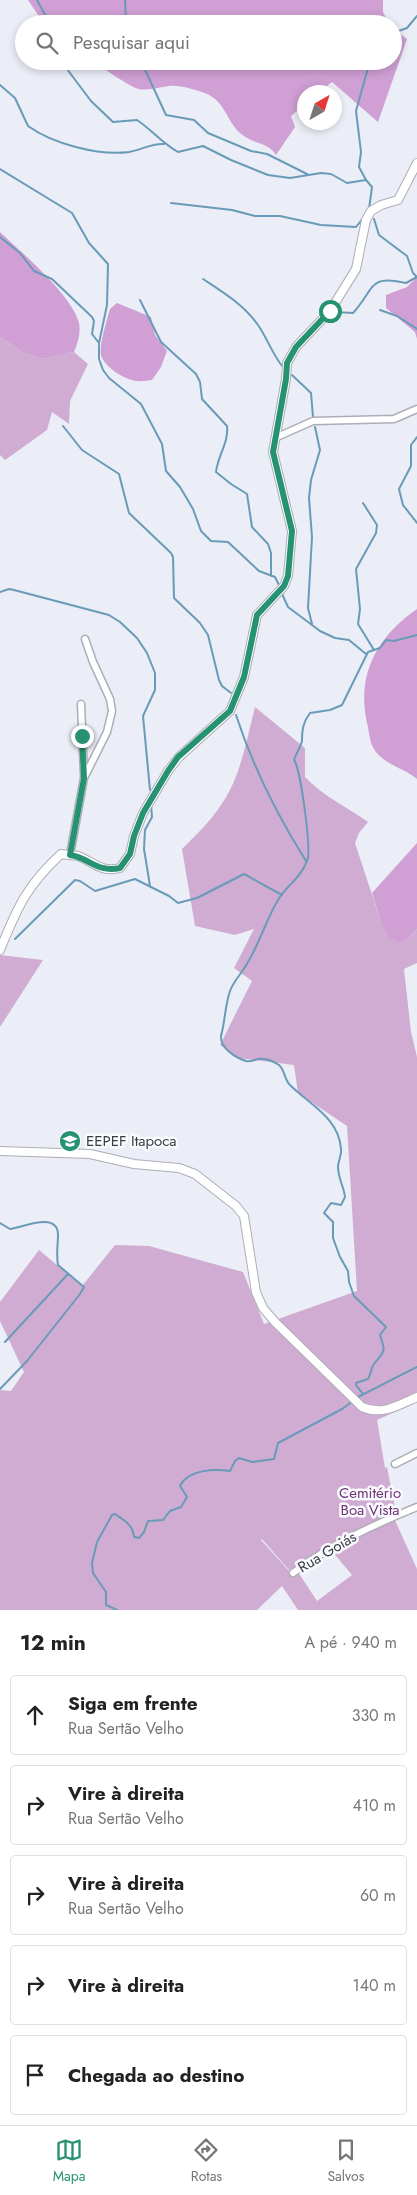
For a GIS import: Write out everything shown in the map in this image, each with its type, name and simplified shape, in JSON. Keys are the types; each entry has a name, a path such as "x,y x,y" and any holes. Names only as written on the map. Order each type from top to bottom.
{"street":[{"path":"0,950 17,908 27,890 61,854 77,856 101,869 111,870 120,868 130,854 134,836 143,813 168,771 178,757 230,711 244,677 257,615 284,586 288,576 292,531 273,452 287,363 296,347 330,311 356,269 366,220 371,212 381,205 398,200 417,163"},
{"path":"276,437 313,421 394,418 417,409"},
{"path":"84,778 107,732 112,711 111,703 85,639"},
{"path":"70,855 84,778 81,704"},
{"path":"0,1151 90,1154 134,1164 179,1168 195,1174 236,1206 244,1216 254,1285 263,1308 353,1400 373,1411 384,1410 417,1397"},
{"path":"395,1464 417,1453"},
{"name":"Rua Goiás","path":"293,1573 316,1556 345,1540 417,1507"}],"green space":[{"path":"0,337 25,354 43,359 74,352 88,364 70,401 69,424 52,412 47,430 5,460 0,455"},
{"name":"Cemitério Boa Vista","path":"255,707 305,748 305,777 327,796 368,822 359,833 355,843 381,922 401,941 408,938 417,929 417,963 404,969 411,1032 417,1057 417,1402 377,1420 385,1468 387,1467 396,1513 341,1540 289,1570 261,1540 290,1572 296,1569 317,1601 352,1575 331,1550 393,1516 417,1569 417,1610 298,1610 282,1586 257,1610 0,1610 0,1390 11,1391 24,1372 0,1321 0,1302 39,1250 82,1286 115,1245 149,1246 243,1272 264,1324 357,1291 347,1126 298,1093 294,1065 239,1058 220,1045 252,981 234,968 254,929 235,935 195,926 182,849 219,809 229,791 243,756"},
{"path":"0,955 43,960 0,1027"}],"shaded area":[{"path":"28,0 383,0 384,15 38,15"},
{"path":"402,35 407,39 402,53"},
{"path":"106,70 396,70 378,122 342,91 342,85 335,85 332,82 328,85 297,85 297,111 291,116 295,127 276,155 270,148 248,139 238,131 219,103 207,94 174,86 150,89 135,88"},
{"path":"0,232 45,274 67,300 79,323 80,331 74,352 43,359 25,354 0,337"},
{"path":"417,277 417,339 415,332 386,308 386,295 407,287"},
{"path":"117,303 151,317 155,335 167,351 161,367 152,380 139,381 127,378 116,372 103,360 101,345 104,332 110,309"},
{"path":"417,609 417,779 388,762 374,749 365,709 364,691 372,660 380,645 390,632"},
{"path":"417,843 417,929 408,938 400,942 389,938 381,922 372,893"}],"waterway":[{"path":"37,0 45,15"},
{"path":"125,0 126,15"},
{"path":"402,30 407,28 417,16"},
{"path":"68,70 91,101 113,122 137,120 178,152 203,146 268,175 290,178 321,173 331,174 347,183 366,180"},
{"path":"145,70 166,115 194,120 208,133 251,151 267,154 307,174"},
{"path":"367,70 356,111 361,152 359,167 372,187 369,209"},
{"path":"0,85 15,98 28,126 63,143 90,150 117,153 164,144"},
{"path":"0,169 72,213 89,243 108,264 107,305 99,343 99,359 103,370 109,378 141,404 162,444 166,471 180,487 193,509 201,531 211,541 228,542 259,571 275,577 279,585"},
{"path":"171,203 232,210 255,216 280,216 321,225 356,227 364,217"},
{"path":"374,219 379,235 407,256 413,273 416,276"},
{"path":"0,237 20,253 34,271 52,279 92,317 94,321 92,334 99,343"},
{"path":"335,312 353,313 378,282 394,281 406,283 417,277"},
{"path":"203,279 233,299 246,311 261,330 282,366"},
{"path":"140,300 161,342 196,374 200,382 202,399 227,426 225,443 216,472 247,494 252,527 268,544 271,553 271,576"},
{"path":"380,310 397,316 417,329"},
{"path":"292,375 311,393 313,417"},
{"path":"63,426 82,450 119,474 129,513 171,553 173,557 174,598 200,623 208,635 219,680 222,686 231,693"},
{"path":"312,624 308,608 312,537 309,498 311,480 320,450 315,427"},
{"path":"417,437 411,445 411,466 399,489 403,505 417,523"},
{"path":"363,503 377,525 376,533 356,569 360,609 358,624 374,650"},
{"path":"0,592 9,589 14,590 109,615 120,622 137,638 147,653 155,673 155,690 143,716 150,790"},
{"path":"282,594 288,607 320,631 335,638 349,640 366,654"},
{"path":"363,1394 356,1383 368,1379 373,1366 382,1353 384,1348 380,1335 386,1327 354,1296 349,1282 348,1271 333,1238 333,1222 324,1213 331,1203 341,1205 345,1197 338,1171 341,1151 339,1138 329,1120 290,1085 279,1065 266,1059 242,1060 229,1052 223,1045 221,1036 230,991 246,966 278,900 301,872 307,861 308,841 305,809 294,760 301,743 306,720 310,713 330,710 342,705 368,652 380,648 386,640 394,641 417,635"},
{"path":"236,715 266,790 306,861"},
{"path":"150,886 144,849 145,830 152,817 151,804"},
{"path":"15,939 75,880 80,881 95,891 135,879 169,896 178,903 197,898 244,874 282,895"},
{"path":"0,1223 10,1229 38,1222 52,1223 56,1227 58,1234 58,1265 84,1287 27,1361 0,1389"},
{"path":"5,1342 68,1274"},
{"path":"356,1398 417,1367"},
{"path":"117,1610 106,1605 106,1592 93,1573 92,1563 97,1542 112,1515 115,1514 125,1521 132,1529 134,1537 139,1538 144,1532 148,1521 163,1520 170,1511 181,1507 187,1497 180,1486 189,1476 210,1470 230,1471 235,1461 239,1458 252,1462 274,1459 278,1443 342,1409 353,1401"}],"place":[{"name":"EEPEF Itapoca","path":"70,1141"}],"route":[{"path":"82,736 84,778 70,855 77,856 101,869 111,870 120,868 130,854 134,836 143,813 168,771 178,757 230,711 244,677 257,615 267,602 284,586 288,576 292,531 273,452 287,363 296,347 330,311"}]}
